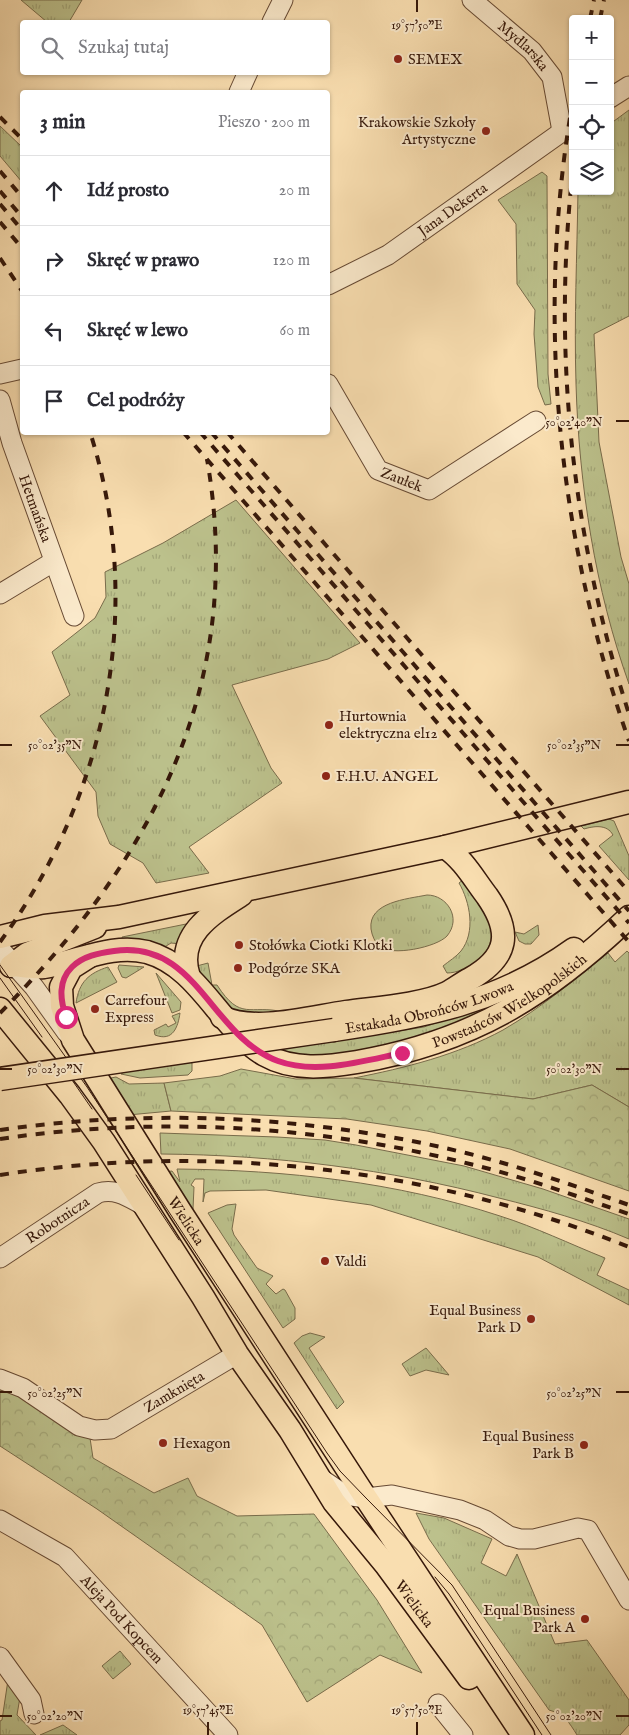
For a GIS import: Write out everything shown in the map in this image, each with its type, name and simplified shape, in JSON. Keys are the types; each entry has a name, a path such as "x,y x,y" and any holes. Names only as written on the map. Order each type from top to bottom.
{"main road":[{"path":"0,937 45,926 119,917 445,847 629,802"},
{"path":"222,1017 240,1024 270,1023 397,1004 446,994 490,967 498,958 503,942 500,917 467,868 445,847"},
{"path":"189,977 186,956 194,933 211,915 252,888"},
{"name":"Estakada Obrońców Lwowa","path":"0,1079 405,1020 483,998 529,977 629,912"},
{"path":"4,962 60,943 119,917"},
{"name":"Powstańców Wielkopolskich","path":"4,962 43,967 118,950 141,951 170,962 189,977 222,1017 252,1046 272,1059 305,1066 346,1063 402,1053 455,1036 516,1007 577,964 629,917"},
{"name":"Powstańców Wielkopolskich","path":"72,1040 62,1006 61,987 71,968 90,956"},
{"name":"Wielicka","path":"0,1009 86,1116 203,1297 237,1354 290,1430 334,1502 386,1565 471,1681 506,1735"},
{"name":"Wielicka","path":"72,1040 170,1196 366,1498 524,1735"}],"street":[{"path":"273,20 283,0"},
{"name":"Mydlarska","path":"472,0 532,51 552,77 567,127"},
{"path":"240,90 247,75"},
{"path":"614,95 629,86"},
{"name":"Jana Dekerta","path":"330,284 388,254 567,127"},
{"path":"0,374 20,369"},
{"name":"Zaułek","path":"330,387 378,470 429,490 536,421"},
{"name":"Hetmańska","path":"0,400 6,447 74,616"},
{"path":"0,594 53,562"},
{"name":"Wielicka","path":"4,962 34,988 72,1040"},
{"name":"Robotnicza","path":"0,1258 98,1193 108,1191 119,1192 143,1205"},
{"name":"Zamknięta","path":"0,1379 23,1388 79,1426 95,1430 111,1429 237,1354"},
{"name":"Wielicka","path":"319,1477 345,1495 366,1498 392,1495 460,1510 485,1520 509,1536 520,1539 534,1539 578,1528 588,1530 629,1600"},
{"name":"Aleja Pod Kopcem","path":"0,1520 65,1558 228,1735"},
{"path":"0,1657 31,1700 34,1714"},
{"path":"438,1704 463,1735"}],"green space":[{"path":"21,0 82,0 70,20 45,20"},
{"path":"629,110 629,316 594,334 599,442 621,557 629,584 629,684 607,611 591,536 581,460 576,384 578,195 614,195 614,121"},
{"path":"0,126 20,145 20,180 0,156"},
{"path":"542,172 547,176 548,374 551,404 545,405 538,387 534,334 535,310 517,284 516,224 498,200"},
{"path":"236,500 360,643 328,659 232,685 271,768 282,783 189,847 209,873 156,883 143,863 110,844 98,816 96,792 40,716 70,695 52,652 95,618 106,597 105,572 163,543"},
{"path":"609,819 614,821 629,856 629,880 599,846 613,835 610,831 604,827 584,829 581,826"},
{"path":"465,878 485,910 491,932 490,943 485,953 472,964 458,971 447,973 443,966 461,951 469,935 470,917 466,899 459,883"},
{"path":"427,895 441,899 446,903 453,915 451,929 447,936 434,944 403,951 385,949 376,943 371,929 372,920 382,907 400,900"},
{"path":"191,923 181,944 171,943 163,948 123,941 122,937"},
{"path":"538,925 539,935 531,944 519,941 515,932 524,934"},
{"path":"627,951 629,953 629,1107 592,1085 533,1099 354,1078 430,1060 485,1039 531,1012 608,953 615,962"},
{"path":"208,963 212,985 217,985 233,1004 240,1008 272,1010 284,1012 285,1014 233,1014 193,967"},
{"path":"119,965 144,967 126,978 122,977 118,968"},
{"path":"108,967 117,982 76,1003 82,984 86,979 95,972"},
{"path":"156,973 181,1002 180,1010 172,1013"},
{"path":"498,1002 478,1014 430,1035 376,1049 324,1056 297,1056 277,1050 424,1027"},
{"path":"180,1013 174,1032 161,1037 155,1035 154,1030 166,1024 168,1027 176,1023 172,1016"},
{"path":"186,1060 192,1063 192,1071 188,1075 140,1078 121,1074 126,1071"},
{"path":"241,1069 296,1079 354,1078 533,1099 592,1085 629,1107 629,1191 510,1149 427,1131 347,1119 171,1111 164,1083 220,1076"},
{"path":"116,1077 129,1084 164,1083 171,1111 128,1115 111,1078"},
{"path":"160,1133 325,1140 464,1166 543,1189 629,1219 629,1239 548,1211 415,1179 289,1161 246,1157 161,1154"},
{"path":"177,1169 300,1175 381,1186 461,1204 513,1220 605,1258 597,1275 629,1290 629,1305 538,1257 371,1205 266,1190 210,1191 205,1193 203,1202 204,1179 195,1179 191,1185 194,1187 193,1209 164,1172 172,1171 180,1182"},
{"path":"236,1204 232,1229 234,1235 257,1268 273,1276 266,1284 276,1294 283,1289 285,1290 295,1308 295,1319 283,1328 208,1213 227,1205"},
{"path":"310,1333 325,1337 309,1348 344,1402 337,1409 294,1343 302,1336"},
{"path":"426,1348 449,1375 426,1370 410,1376 402,1364"},
{"path":"0,1383 90,1438 93,1458 154,1493 188,1478 197,1496 237,1516 314,1514 377,1600 422,1673 380,1655 307,1702 262,1625 97,1509 0,1446"},
{"path":"416,1513 444,1518 492,1539 481,1563 506,1576 517,1554 555,1644 587,1640 629,1700 629,1725 620,1735 577,1735 566,1719 549,1710 429,1539"},
{"path":"120,1651 131,1664 113,1679 102,1666"},
{"path":"8,1680 20,1697 17,1715 36,1735 0,1735 0,1721 2,1720"},
{"path":"63,1725 77,1735 40,1735"}],"tram line":[{"path":"0,965 87,1087 327,1453 340,1471 452,1585 551,1735"},
{"path":"0,978 42,1037"},
{"path":"72,1080 92,1109"},
{"path":"136,1175 179,1240"},
{"path":"435,1577 449,1594 542,1735"}],"railway":[{"path":"591,15 594,0"},
{"path":"601,15 604,0"},
{"path":"572,105 562,181 556,262 555,343 560,424 570,505 585,584 604,663 629,741"},
{"path":"0,117 20,137"},
{"path":"0,171 20,195"},
{"path":"0,191 20,215"},
{"path":"571,195 567,238 565,307 566,376 572,444 593,580 609,647 629,714"},
{"path":"0,204 20,228"},
{"path":"0,222 20,246"},
{"path":"0,258 20,288"},
{"path":"0,942 37,885 67,825 90,763 106,698 114,632 115,565 107,498 91,435"},
{"path":"186,435 629,942"},
{"path":"203,435 629,923"},
{"path":"214,435 629,911"},
{"path":"230,435 629,892"},
{"path":"0,1013 55,954 103,892 143,828 176,761 199,691 213,618 216,540 207,459"},
{"path":"0,1130 116,1119 234,1119 293,1124 409,1140 487,1158 629,1205"},
{"path":"0,1139 58,1132 117,1128 177,1127 236,1128 355,1140 490,1169 629,1214"},
{"path":"0,1175 79,1165 159,1161 239,1162 319,1169 399,1181 477,1198 554,1220 629,1247"}],"place":[{"name":"SEMEX","path":"398,59"},
{"name":"Krakowskie Szkoły Artystyczne","path":"486,131"},
{"name":"Hurtownia elektryczna el12","path":"329,725"},
{"name":"F.H.U. ANGEL","path":"326,776"},
{"name":"Stołówka Ciotki Klotki","path":"239,945"},
{"name":"Podgórze SKA","path":"238,968"},
{"name":"Carrefour Express","path":"95,1009"},
{"name":"Valdi","path":"325,1261"},
{"name":"Equal Business Park D","path":"531,1319"},
{"name":"Hexagon","path":"163,1443"},
{"name":"Equal Business Park B","path":"584,1445"},
{"name":"Equal Business Park A","path":"585,1619"}],"route":[{"path":"66,1017 62,1006 61,987 65,977 74,965 90,956 118,950 134,950 156,955 176,965 240,1036 272,1059 290,1064 319,1066 402,1053"}]}
